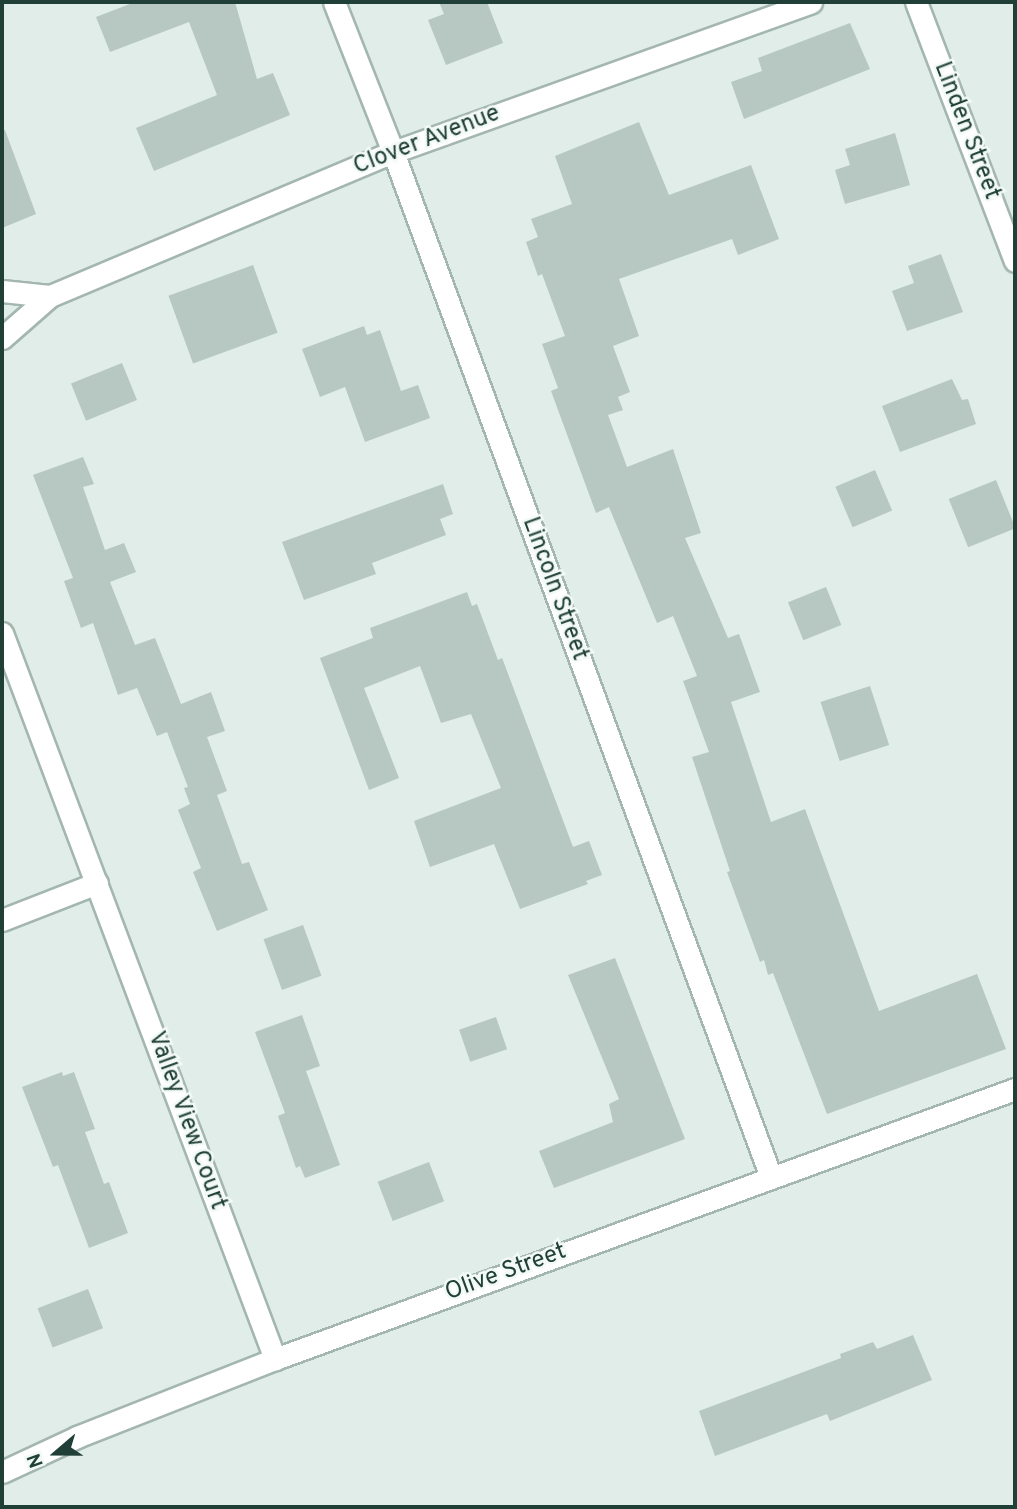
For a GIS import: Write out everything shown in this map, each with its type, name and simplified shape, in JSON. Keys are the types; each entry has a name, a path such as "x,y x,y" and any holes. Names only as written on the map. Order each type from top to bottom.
{"street":[{"name":"Lincoln Street","path":"334,2 393,152 771,1177"},
{"name":"Clover Avenue","path":"50,296 393,152 811,2"},
{"name":"Linden Street","path":"916,2 1015,261"},
{"path":"2,291 50,296"},
{"path":"2,338 50,296"},
{"name":"Valley View Court","path":"2,632 275,1359"},
{"path":"2,920 97,883"},
{"name":"Olive Street","path":"2,1472 77,1437 275,1359 1015,1089"}],"building":[{"path":"135,2 235,2 257,79 273,73 290,115 154,171 136,128 217,95 189,22 110,52 96,17"},
{"path":"439,2 487,2 503,43 446,65 428,20 444,14"},
{"path":"850,23 870,69 744,119 731,82 762,71 758,58"},
{"path":"639,122 669,195 751,165 779,239 738,255 732,239 619,279 639,336 613,346 630,392 618,397 623,410 608,415 627,467 673,449 701,533 685,538 728,638 739,634 760,692 731,702 771,822 805,809 879,1011 977,974 1006,1049 827,1114 773,973 768,975 764,960 760,962 727,872 730,871 692,757 709,752 683,681 697,676 673,616 657,623 609,507 596,513 551,391 558,388 542,344 565,336 542,274 538,276 526,242 538,237 531,219 572,204 555,156"},
{"path":"2,130 5,130 36,214 2,228"},
{"path":"895,133 910,185 845,204 835,170 850,165 845,149"},
{"path":"941,254 963,312 907,331 892,291 914,283 908,266"},
{"path":"253,265 278,333 193,363 168,296"},
{"path":"364,326 367,335 380,330 401,391 418,385 430,418 365,442 345,387 320,397 302,349"},
{"path":"122,363 137,400 86,421 71,384"},
{"path":"952,379 962,400 968,399 976,424 900,452 882,406"},
{"path":"83,457 94,484 83,487 105,550 124,543 136,572 110,582 135,645 155,638 181,704 211,692 225,731 207,737 227,791 217,795 242,864 249,862 268,910 217,931 193,872 201,868 178,810 190,804 184,788 188,787 167,732 157,736 137,688 118,695 93,623 81,628 64,581 73,578 33,475"},
{"path":"875,470 892,511 853,527 835,487"},
{"path":"996,480 1015,528 968,547 949,499"},
{"path":"443,484 453,514 440,519 446,535 372,563 376,574 304,600 282,542"},
{"path":"826,587 841,625 803,640 788,602"},
{"path":"467,592 472,606 477,604 498,660 502,658 573,847 589,841 602,875 586,881 588,884 520,909 494,844 430,867 414,821 501,788 471,714 441,723 420,666 364,688 399,778 369,790 320,658 373,638 370,628"},
{"path":"870,686 889,745 840,761 821,702"},
{"path":"303,925 321,976 282,990 264,939"},
{"path":"615,958 685,1139 554,1188 539,1151 613,1122 609,1104 619,1099 568,975"},
{"path":"302,1015 320,1066 306,1071 340,1165 305,1178 300,1166 296,1168 278,1116 285,1113 255,1032"},
{"path":"496,1017 507,1049 470,1062 459,1030"},
{"path":"62,1072 63,1076 74,1072 95,1129 85,1132 104,1184 109,1182 128,1233 89,1248 58,1165 53,1167 22,1087"},
{"path":"429,1162 444,1201 393,1221 378,1182"},
{"path":"88,1289 103,1328 53,1348 38,1308"},
{"path":"913,1335 932,1380 830,1421 827,1414 715,1456 699,1411 841,1358 840,1354 873,1342 877,1349"}]}
